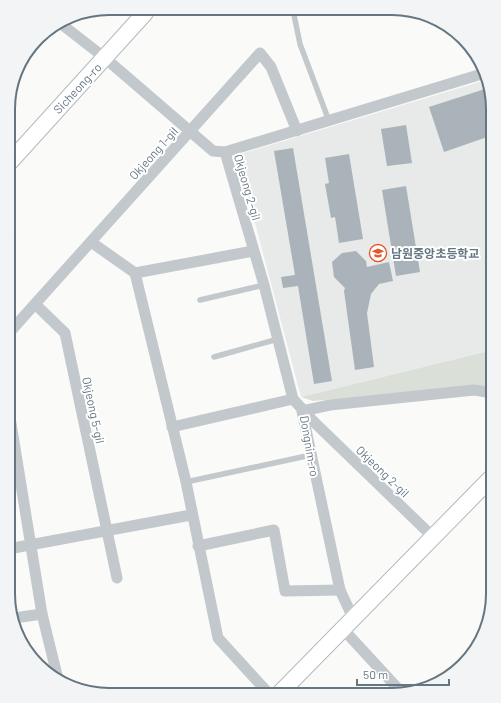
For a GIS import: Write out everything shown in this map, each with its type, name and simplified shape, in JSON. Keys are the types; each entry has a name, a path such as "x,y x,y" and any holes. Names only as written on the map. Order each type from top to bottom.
{"street":[{"name":"Sicheong-ro","path":"15,150 105,58 142,15"},
{"name":"Okjeong 2-gil","path":"65,27 105,58 213,151 225,152 264,285 293,399 302,411 432,536"},
{"name":"Okjeong 1-gil","path":"15,326 260,53 271,67 297,130"},
{"path":"225,152 479,75"},
{"path":"91,242 135,274 186,482 191,515 218,638 264,688"},
{"path":"135,274 253,251"},
{"name":"Okjeong 5-gil","path":"35,304 65,333 106,532 117,578"},
{"name":"Dongnim-ro","path":"398,688 348,623 302,411 330,405 474,390 486,392"},
{"path":"172,427 293,399"},
{"path":"15,449 42,614 56,671"},
{"path":"15,481 20,480"},
{"path":"285,688 432,536 486,483"},
{"path":"15,548 191,515"},
{"path":"198,546 274,530 285,591 340,590"},
{"path":"18,617 42,614"}],"lane":[{"path":"294,15 300,44 329,121"},
{"path":"200,300 264,285"},
{"path":"214,357 278,339"},
{"path":"186,482 311,455"}],"shaded area":[{"name":"남원중앙초등학교","path":"482,81 486,103 486,352 301,397 237,155"},
{"path":"486,352 486,387 473,386 313,401 301,397"}],"building":[{"path":"484,89 486,103 486,137 444,152 429,107"},
{"path":"406,125 412,163 387,166 381,129"},
{"path":"293,148 332,381 314,384 298,286 283,288 281,277 295,275 274,151"},
{"path":"349,154 363,239 339,243 335,217 331,218 325,184 329,183 325,158"},
{"path":"406,186 420,272 396,276 382,190"},
{"path":"356,251 366,261 367,267 389,262 393,281 379,284 371,294 367,313 374,367 355,370 344,291 345,288 334,277 332,262 342,253"}],"place":[{"name":"남원중앙초등학교","path":"378,253"}]}
